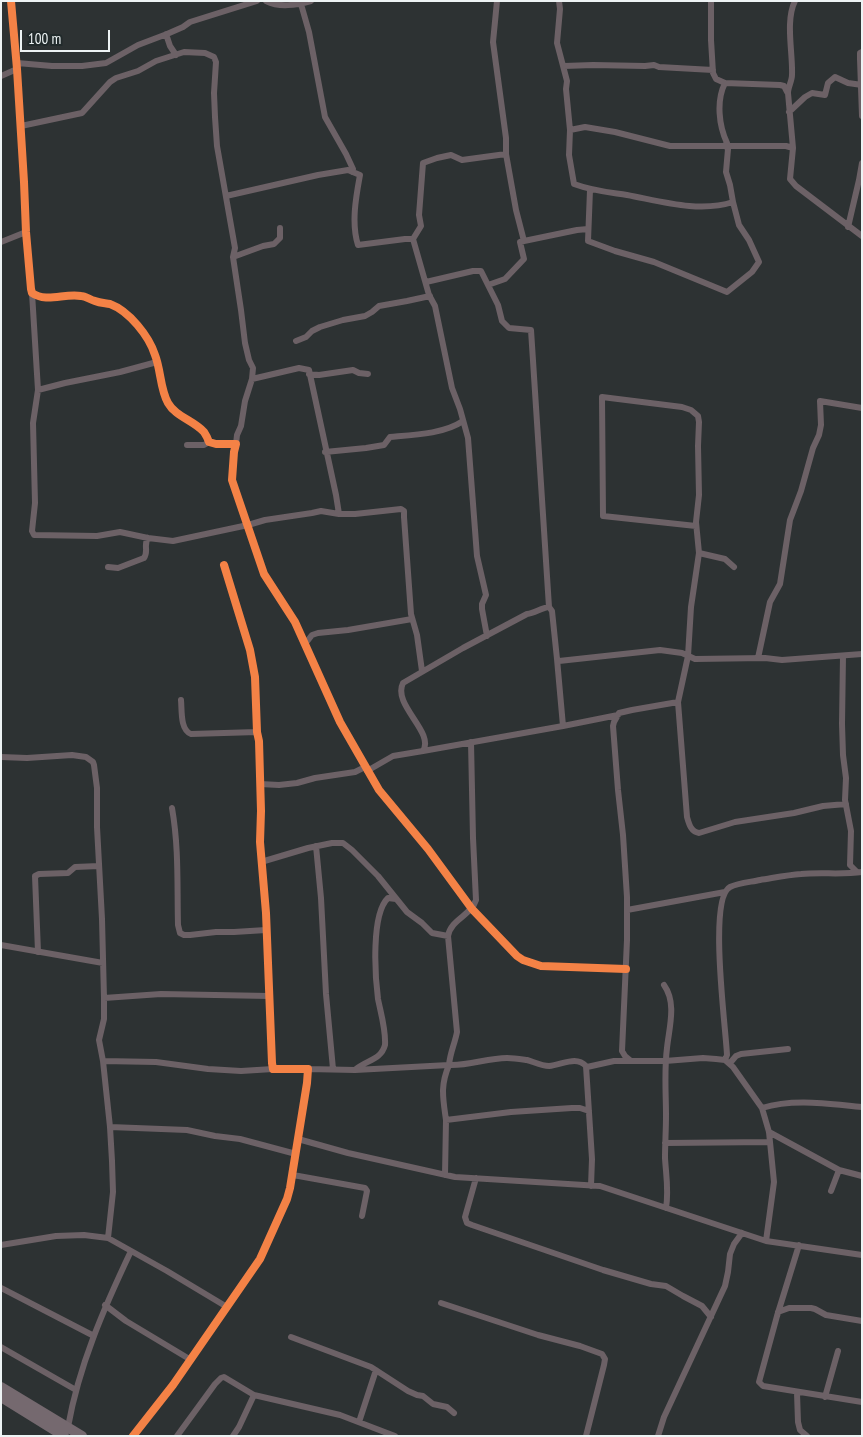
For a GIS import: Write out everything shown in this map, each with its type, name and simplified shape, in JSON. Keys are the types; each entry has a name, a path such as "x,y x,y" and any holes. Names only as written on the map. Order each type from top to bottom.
{"main road":[{"path":"1,1387 66,1432"},
{"path":"1,1397 48,1431 66,1432 82,1436"}],"street":[{"path":"11,1 38,390 33,423 35,502 32,531 34,535 97,536 120,532 148,538 178,540 265,520 312,512 355,514 401,508 404,511 412,619 417,635 422,671"},
{"path":"1,76 17,66 82,66 106,63 138,45 190,22 257,1"},
{"path":"266,1 275,5 301,4 311,1"},
{"path":"497,1 493,42 506,138 506,154 516,210 524,241"},
{"path":"559,1 557,43 567,80 566,89 570,130 569,155 574,184 590,190 692,206 714,206 733,202"},
{"path":"711,1 711,40 713,70 716,79 724,83 780,85 788,93"},
{"path":"795,1 790,18 792,77 788,89 793,148 790,179 796,186 862,236"},
{"path":"301,4 309,32 325,117 346,154 353,169 352,172"},
{"path":"166,34 170,46 176,54"},
{"path":"21,126 82,113 110,82 138,71 156,61 176,54 192,52 213,56 215,59 214,117 217,146 235,248 233,257 245,344 248,360 254,368 237,436 232,480 264,574 294,622 340,722 379,790 428,850 472,909 508,948 523,960 541,966 626,969"},
{"path":"862,52 860,54 862,116"},
{"path":"564,66 654,65 664,68 713,70"},
{"path":"789,112 812,93 825,95 828,83 835,77 848,83 862,85"},
{"path":"590,190 588,241 654,262 727,292 752,272 759,262 749,240 739,225 726,172 728,149 725,146 727,143 722,129 720,109 724,83"},
{"path":"570,130 585,127 615,132 670,146 786,146 793,148"},
{"path":"487,636 482,609 486,595 477,556 468,438 452,388 437,315 422,275 413,239 421,226 419,215 423,163 451,155 462,160 506,154"},
{"path":"848,226 862,163"},
{"path":"226,196 348,170 360,175 356,197 355,235 358,245 413,239"},
{"path":"233,257 274,244 280,238 280,228"},
{"path":"488,285 505,279 524,259 520,242 588,229"},
{"path":"1,242 26,232"},
{"path":"426,282 473,271 481,271 498,305 502,321 509,328 532,330 549,607 551,608 553,618 563,726"},
{"path":"32,293 48,298 82,296 93,301 110,304 122,310 133,319 155,354 168,403 176,413 196,425 209,442"},
{"path":"296,342 320,327 365,316 379,306 430,296"},
{"path":"38,390 157,362"},
{"path":"252,379 298,368 308,370 339,514"},
{"path":"309,374 319,375 353,370 368,374"},
{"path":"696,526 603,516 602,397 682,407 691,410 698,416 699,490 696,526 699,554 691,607 688,656 678,702 687,817 692,829 699,833 735,822 794,813 823,806 846,804"},
{"path":"758,658 770,602 780,584 790,520 802,491 819,435 821,425 820,401 862,408"},
{"path":"325,452 384,445 390,437 433,433 456,426 463,421"},
{"path":"187,445 209,442 236,444"},
{"path":"108,567 118,568 144,558 146,553 145,543 148,538"},
{"path":"699,554 725,559 734,567"},
{"path":"224,565 250,650 255,677 262,811 260,842 273,1069"},
{"path":"423,751 426,746 424,739 402,696 400,688 403,682 526,614 549,607"},
{"path":"305,644 312,635 318,633 412,619"},
{"path":"557,659 560,661 660,650 682,654 695,659 758,658 782,660 862,654"},
{"path":"843,656 843,755 846,778 846,804 851,831 850,865"},
{"path":"181,700 184,728 187,733 257,732"},
{"path":"260,784 279,785 297,783 315,778 355,772 366,769 393,756 563,726 618,715 619,713 632,710 678,702"},
{"path":"618,715 613,726 623,835 627,910 622,1051 631,1060"},
{"path":"445,1175 446,1120 442,1088 450,1055 456,1040 448,936 454,924 472,909 476,900 471,742"},
{"path":"1,757 26,758 72,755 86,757 93,762 97,788 104,963 104,1019 99,1040 110,1127 113,1192 108,1238"},
{"path":"172,808 178,850 178,926 180,933 190,935 266,930"},
{"path":"261,862 316,846 343,843 378,876 407,912 422,923 430,932 448,936"},
{"path":"316,846 333,1069"},
{"path":"850,865 860,872"},
{"path":"836,873 850,865"},
{"path":"38,952 36,876 39,874 68,872 75,868 99,866"},
{"path":"766,1241 773,1187 769,1132 762,1108 728,1062 720,960 719,926 722,899 730,887 750,882 800,874 860,872"},
{"path":"627,910 725,892"},
{"path":"355,1070 363,1063 377,1058 385,1045 378,997 376,942 379,912 387,898 396,899"},
{"path":"465,915 466,901"},
{"path":"1,945 104,963"},
{"path":"664,985 672,1016 664,1077 668,1194 666,1208"},
{"path":"104,998 139,994 269,996"},
{"path":"587,1067 614,1061 631,1060 665,1061 703,1058 728,1062 741,1054 788,1050"},
{"path":"614,1061 622,1051"},
{"path":"103,1062 156,1062 241,1071 273,1069 355,1070 463,1065 505,1058 527,1060 549,1066 572,1060 578,1061 587,1067 592,1159 591,1186"},
{"path":"133,1436 191,1360 260,1259 287,1199 293,1175 308,1069"},
{"path":"762,1108 776,1104 798,1103 862,1107"},
{"path":"446,1120 510,1112 572,1108 589,1111"},
{"path":"110,1127 188,1130 240,1139 296,1154"},
{"path":"769,1132 839,1170 862,1176"},
{"path":"298,1139 348,1153 455,1177 600,1186 766,1241 862,1255"},
{"path":"665,1144 770,1142"},
{"path":"831,1191 839,1170"},
{"path":"293,1175 365,1188 367,1191 362,1216"},
{"path":"476,1178 465,1217 467,1223 472,1226 604,1270 651,1284 666,1286 702,1306 711,1317"},
{"path":"658,1436 664,1417 725,1286 730,1254 742,1233"},
{"path":"1,1245 56,1236 84,1235 108,1238 228,1307"},
{"path":"799,1245 759,1382 763,1386 797,1393 862,1402"},
{"path":"66,1432 76,1390 94,1336 131,1251"},
{"path":"1,1288 94,1336"},
{"path":"782,1301 789,1308"},
{"path":"441,1303 602,1354 605,1360 586,1436"},
{"path":"106,1305 126,1321 191,1360"},
{"path":"702,1306 716,1305"},
{"path":"778,1312 789,1308 811,1308 826,1315 862,1321"},
{"path":"291,1337 376,1370 408,1391 424,1396 433,1404 447,1407 454,1413"},
{"path":"1,1347 76,1390"},
{"path":"825,1397 838,1352"},
{"path":"359,1422 376,1370"},
{"path":"177,1436 220,1378 224,1377 254,1395 322,1410 395,1436"},
{"path":"797,1393 798,1422 800,1430 807,1436"},
{"path":"234,1436 254,1395"}],"cycle path":[{"path":"11,1 17,69 26,232 32,293 50,298 83,296 97,302 110,304 124,312 143,332 152,348 157,361 163,392 171,408 200,428 209,442 236,444 232,480 264,574 295,622 340,722 379,790 428,849 472,909 523,960 541,966 626,969"},
{"path":"133,1436 173,1385 260,1259 287,1199 290,1188 307,1083 308,1069 273,1069 272,1063 266,913 260,842 259,741 255,677 250,650 224,565"}]}
